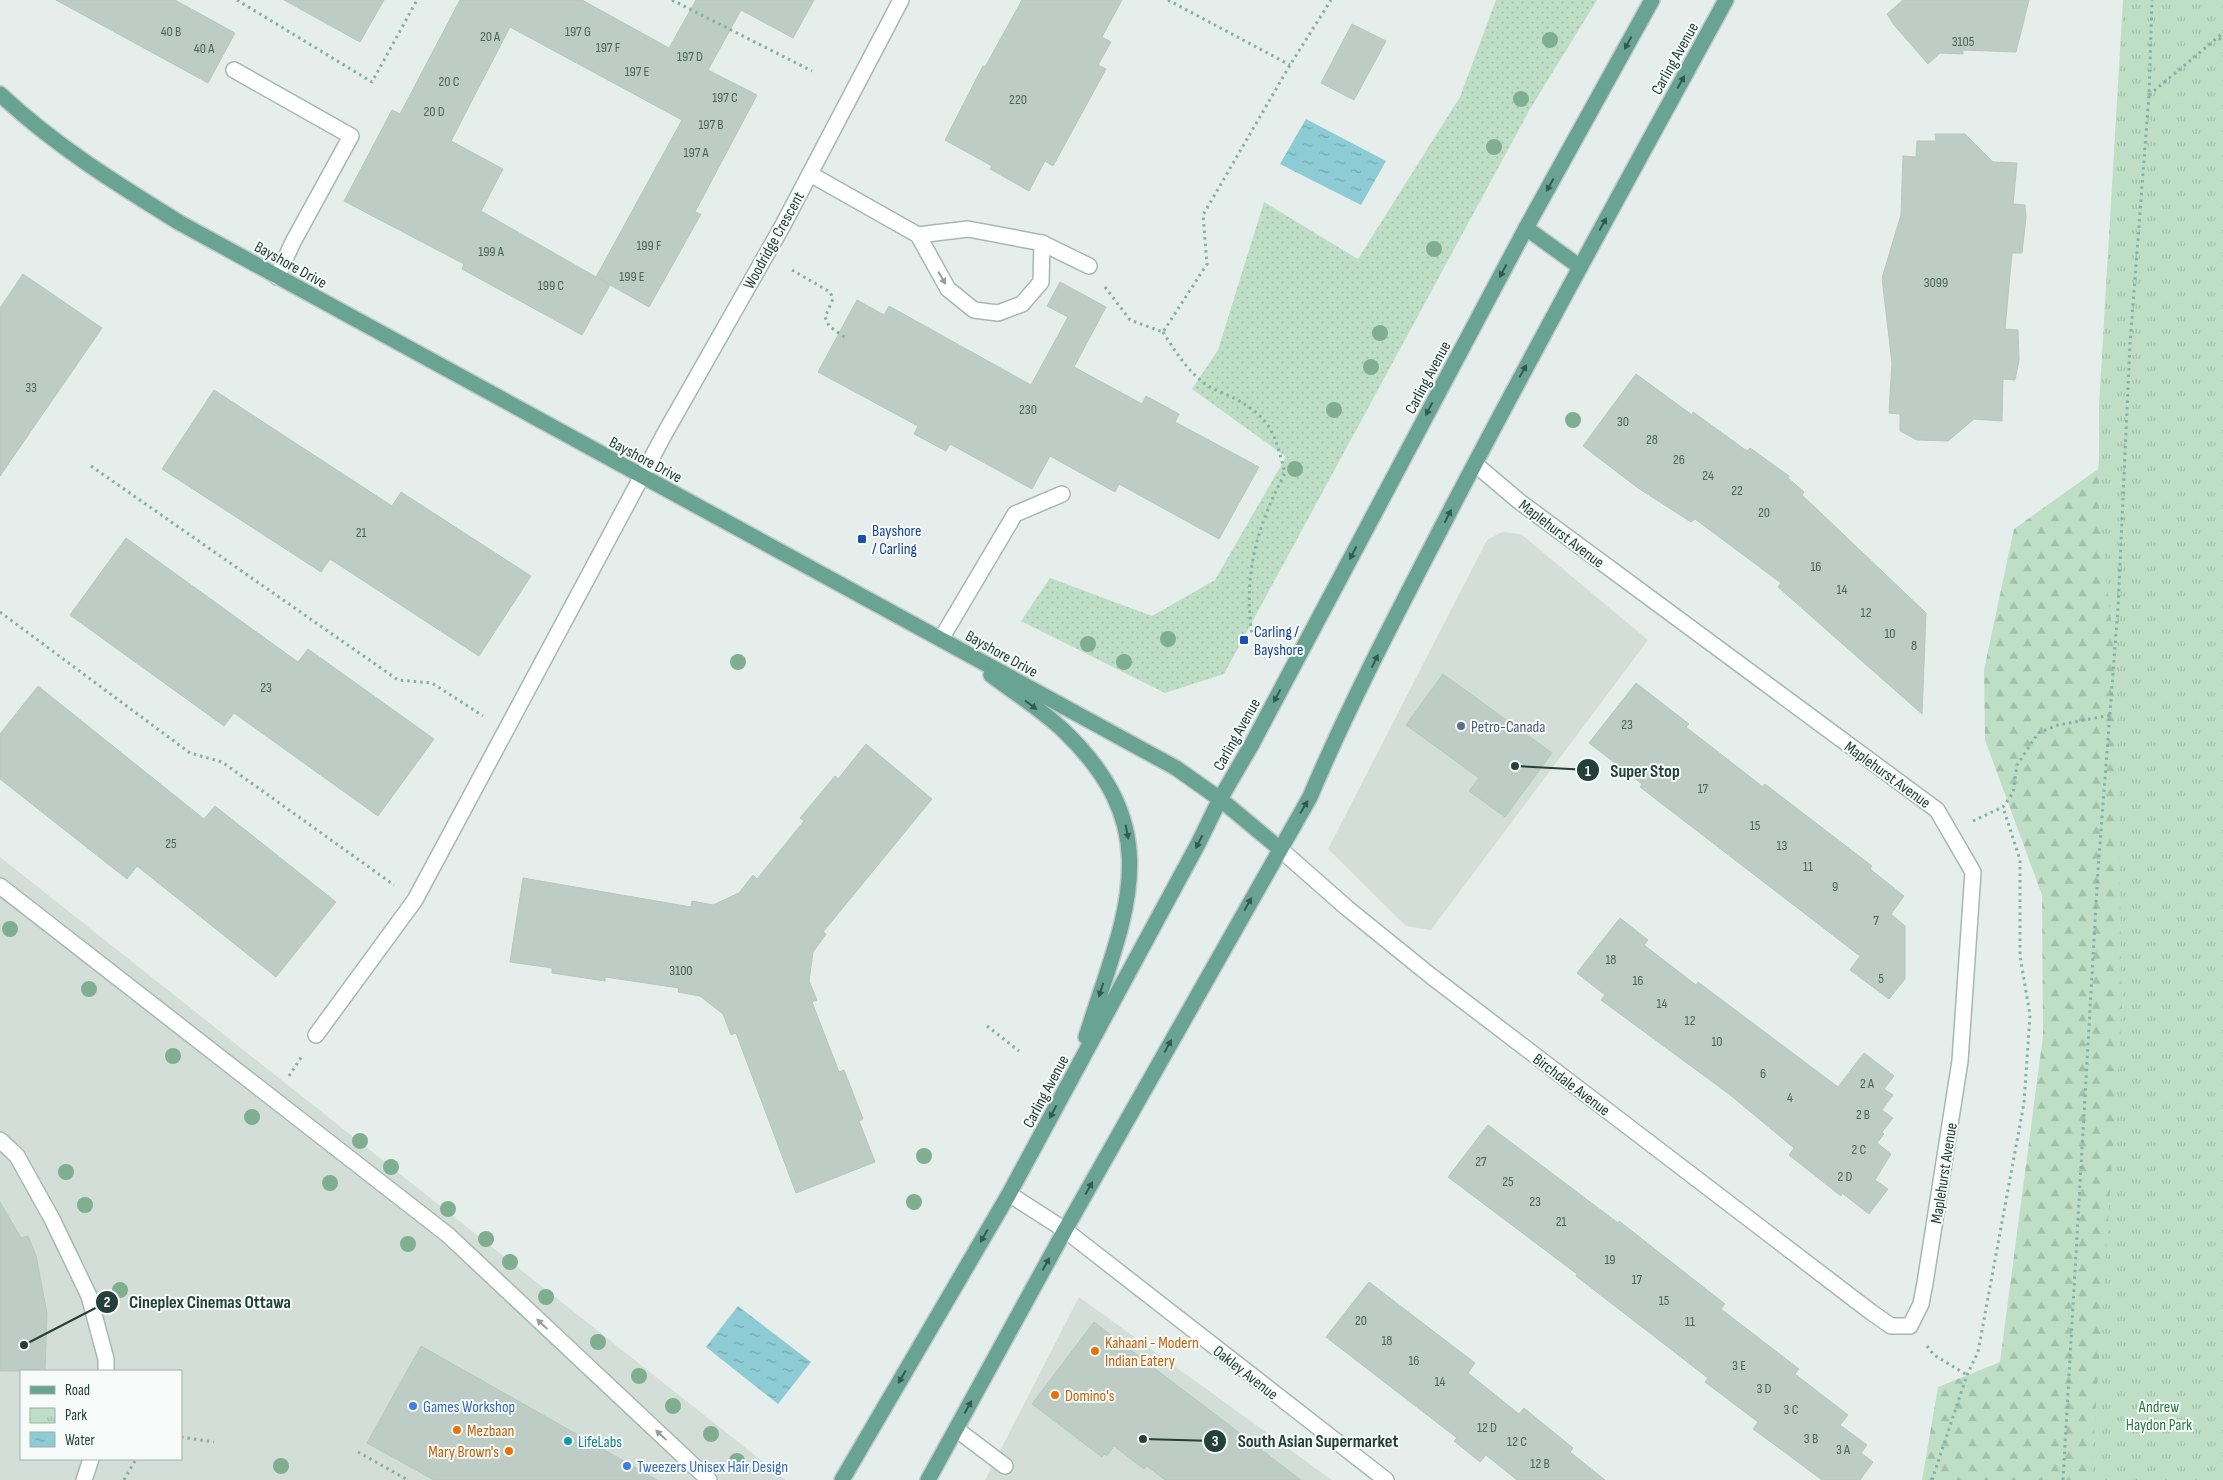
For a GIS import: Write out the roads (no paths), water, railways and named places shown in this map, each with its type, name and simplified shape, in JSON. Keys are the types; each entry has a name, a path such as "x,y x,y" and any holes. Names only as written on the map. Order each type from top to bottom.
{"main road":[{"name":"Carling Avenue","path":"842,1480 1008,1194 1198,844 1220,798 1252,744 1526,228 1652,0"},
{"name":"Carling Avenue","path":"928,1480 1065,1230 1310,797 1336,740 1475,464 1726,0"},
{"name":"Bayshore Drive","path":"0,94 61,145 111,181 180,223 642,478 946,641 1176,768 1220,798 1280,849"},
{"path":"1526,228 1580,267"},
{"path":"946,641 1063,730 1094,765 1116,797 1125,822 1130,848 1131,878 1124,913 1076,1069"}],"street":[{"name":"Woodridge Crescent","path":"316,1034 415,900 665,433 810,174 901,0"},
{"path":"234,70 352,136 277,277"},
{"path":"810,174 918,236 948,289 974,310 998,313 1022,304 1041,282 1042,243"},
{"path":"918,236 968,229 1042,243 1089,266"},
{"name":"Maplehurst Avenue","path":"1475,464 1520,502 1938,810 1972,872 1960,1061 1921,1304 1910,1326 1891,1326 1870,1312"},
{"path":"946,641 1015,514 1062,494"},
{"name":"Birchdale Avenue","path":"1280,849 1347,908 1431,976 1870,1312"},
{"path":"0,886 448,1235 709,1480"},
{"path":"0,1140 17,1156 52,1219 89,1296 106,1359 106,1370"},
{"name":"Oakley Avenue","path":"1008,1194 1065,1230 1386,1480"},
{"path":"956,1429 1005,1466"},
{"path":"84,1480 91,1460"}],"water":[{"path":"1306,119 1386,161 1361,205 1280,164"},
{"path":"738,1306 811,1362 778,1404 706,1347"}],"place":[{"name":"Bayshore / Carling","path":"862,539"},
{"name":"Carling / Bayshore","path":"1244,640"},
{"name":"Petro-Canada","path":"1461,726"},
{"name":"Super Stop","path":"1515,766"},
{"name":"Cineplex Cinemas Ottawa","path":"24,1345"},
{"name":"Kahaani - Modern Indian Eatery","path":"1095,1351"},
{"name":"Domino's","path":"1055,1395"},
{"name":"Games Workshop","path":"413,1406"},
{"name":"Mezbaan","path":"457,1430"},
{"name":"South Asian Supermarket","path":"1143,1439"},
{"name":"LifeLabs","path":"568,1441"},
{"name":"Mary Brown's","path":"509,1451"},
{"name":"Tweezers Unisex Hair Design","path":"627,1466"}],"park label":[{"name":"Andrew Haydon Park","path":"2159,1415"}]}
